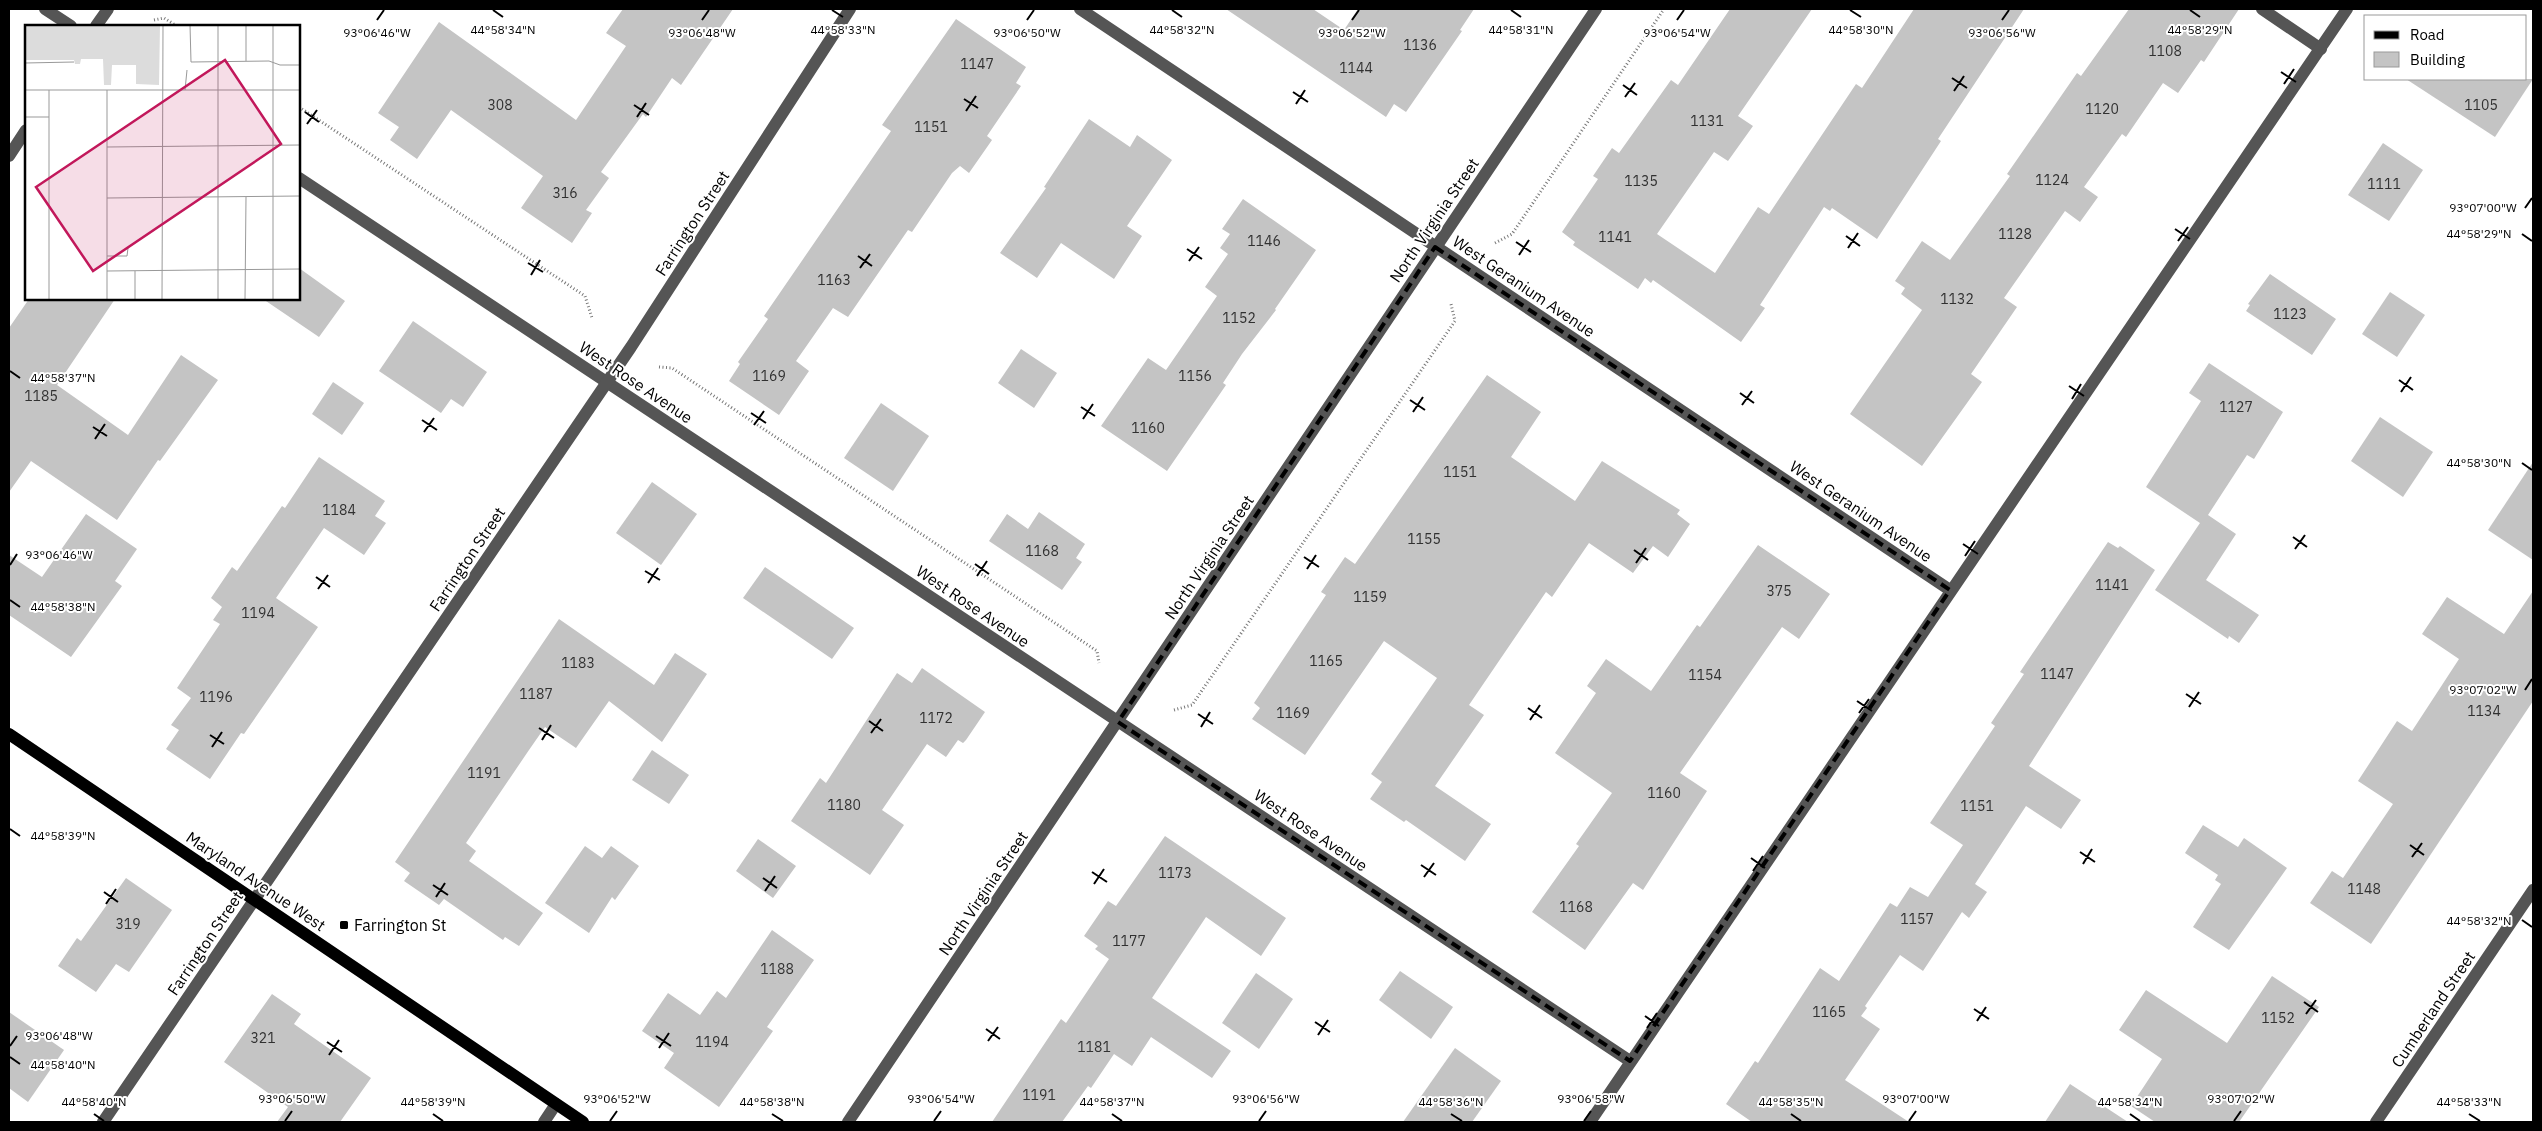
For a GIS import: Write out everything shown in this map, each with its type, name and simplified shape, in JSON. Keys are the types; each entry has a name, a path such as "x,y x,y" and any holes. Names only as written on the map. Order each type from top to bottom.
{"main road":[{"name":"Maryland Avenue West","path":"9,734 583,1122"}],"street":[{"path":"45,9 69,25"},
{"path":"97,25 108,9"},
{"name":"Farrington Street","path":"103,1122 608,382 850,9"},
{"name":"West Geranium Avenue","path":"1080,9 1950,590"},
{"name":"North Virginia Street","path":"848,1122 1596,9"},
{"path":"2262,9 2321,49"},
{"path":"1590,1122 1950,590 2347,9"},
{"path":"9,156 25,132"},
{"name":"West Rose Avenue","path":"300,179 1630,1061"},
{"name":"Cumberland Street","path":"2376,1122 2533,890"},
{"path":"544,1122 556,1104"}],"path":[{"path":"1495,243 1512,234 1664,9"},
{"path":"154,20 164,18 175,25"},
{"path":"300,108 585,296 592,318"},
{"path":"1174,710 1192,705 1443,338 1454,321 1451,304"},
{"path":"659,367 672,368 1097,651 1099,664"}],"highlighted area":[{"path":"1435,247 1950,590 1630,1061 1118,722"}],"building":[{"path":"623,9 733,9 681,85 672,78 646,117 643,114 601,172 609,178 586,210 592,213 572,243 521,208 543,176 451,110 417,159 390,140 399,127 378,113 439,22 576,120 626,46 606,33"},
{"path":"1226,9 1313,9 1344,30 1358,9 1474,9 1460,30 1462,31 1406,112 1394,104 1386,117"},
{"path":"1730,9 1812,9 1738,116 1753,126 1728,161 1714,152 1657,234 1715,273 1758,207 1769,214 1856,84 1862,88 1914,9 2024,9 1938,139 1941,141 1877,239 1832,208 1830,211 1824,207 1760,305 1765,308 1741,342 1653,280 1651,283 1645,278 1638,289 1573,245 1575,242 1562,232 1598,179 1593,176 1612,148 1619,153 1671,80 1678,85"},
{"path":"2129,9 2239,9 2204,62 2201,60 2178,93 2163,83 2126,137 2122,134 2084,187 2098,197 2080,222 2065,211 2004,298 2017,307 1971,374 1982,382 1922,466 1850,414 1922,310 1901,294 1905,288 1895,281 1922,241 1950,260 2010,176 2007,174 2077,73 2081,76"},
{"path":"956,19 1026,67 1016,83 1021,86 987,136 992,140 969,173 960,166 952,173 912,232 908,230 848,317 833,308 796,361 809,371 779,415 729,381 740,364 738,362 768,319 764,316 891,131 882,125"},
{"path":"2533,79 2495,137 2408,80"},
{"path":"1089,119 1130,147 1137,135 1172,160 1127,226 1142,236 1114,279 1061,243 1037,278 1000,253 1046,188 1044,187"},
{"path":"2383,143 2423,170 2389,221 2348,195"},
{"path":"1243,199 1316,250 1276,310 1242,354 1223,383 1226,385 1167,471 1101,426 1148,358 1166,370 1217,296 1205,287 1228,254 1220,248 1230,234 1222,229"},
{"path":"300,269 345,301 319,337 264,300 300,300"},
{"path":"2270,274 2336,319 2312,355 2246,311 2250,305 2248,304"},
{"path":"2390,292 2425,315 2397,357 2362,334"},
{"path":"28,300 114,300 57,385 128,435 181,355 218,380 160,461 158,460 117,520 31,461 9,492 9,328"},
{"path":"413,321 487,372 463,407 451,399 441,413 379,371"},
{"path":"1021,349 1057,373 1034,408 998,383"},
{"path":"2209,363 2283,412 2254,459 2247,455 2208,515 2236,534 2206,580 2259,615 2239,643 2229,636 2228,639 2155,590 2200,523 2146,487 2201,401 2189,393"},
{"path":"1487,375 1541,412 1511,457 1575,501 1602,461 1680,510 1677,514 1690,524 1668,557 1653,546 1633,573 1589,543 1552,597 1546,592 1469,705 1484,715 1435,786 1491,824 1465,861 1406,820 1404,822 1370,799 1382,782 1371,774 1437,678 1384,641 1305,755 1252,719 1260,708 1254,703 1326,595 1321,592 1345,557 1355,564"},
{"path":"333,382 364,403 342,435 312,414"},
{"path":"881,403 929,436 893,491 844,458"},
{"path":"2380,417 2433,452 2403,497 2351,461"},
{"path":"319,457 385,501 375,516 386,523 364,555 324,528 276,598 318,627 244,734 241,733 210,779 166,749 179,730 171,725 191,698 177,688 220,624 213,620 222,607 211,598 232,567 237,571 282,506 285,508"},
{"path":"2533,462 2533,560 2488,530"},
{"path":"652,482 697,514 661,565 616,533"},
{"path":"1039,512 1085,544 1076,558 1082,562 1062,590 989,541 1007,514 1028,529"},
{"path":"86,514 137,549 115,581 122,586 71,657 9,615 9,555 42,577"},
{"path":"2108,542 2118,548 2120,546 2155,570 2029,766 2081,800 2061,829 2026,806 1975,884 1987,892 1969,918 1962,912 1923,971 1900,955 1865,1006 1867,1008 1861,1016 1880,1029 1845,1080 1909,1122 1752,1122 1726,1104 1755,1061 1758,1063 1820,968 1839,981 1890,903 1897,907 1910,887 1928,897 1963,845 1930,823 1995,726 1991,723 2024,674 2020,672"},
{"path":"1758,545 1830,594 1799,639 1782,627 1680,773 1707,791 1643,890 1633,883 1585,950 1532,912 1579,846 1576,844 1612,793 1555,753 1596,693 1587,686 1606,659 1651,691 1697,625 1700,627"},
{"path":"765,567 854,628 832,659 743,598"},
{"path":"2533,591 2533,701 2371,944 2310,903 2332,871 2343,878 2393,804 2358,781 2397,721 2412,731 2459,659 2422,634 2447,597 2504,634"},
{"path":"559,619 654,685 675,653 707,674 662,742 609,701 576,748 545,727 529,750 466,843 476,851 469,861 543,913 519,946 505,937 503,940 444,899 439,905 404,881 410,873 395,862"},
{"path":"922,668 985,712 966,740 963,743 958,740 946,757 927,744 882,810 904,825 870,875 791,821 820,778 826,783 897,673 912,683"},
{"path":"652,750 689,775 669,804 632,780"},
{"path":"2203,825 2238,847 2244,838 2287,868 2229,950 2193,927 2221,884 2215,880 2218,875 2185,853"},
{"path":"1165,836 1286,918 1261,956 1206,917 1152,998 1231,1051 1212,1078 1151,1037 1132,1066 1114,1054 1091,1088 1088,1086 1062,1122 992,1122 1061,1019 1066,1023 1109,959 1095,949 1098,946 1084,936 1108,901 1116,906"},
{"path":"758,839 796,866 773,898 736,871"},
{"path":"585,846 602,858 611,846 639,866 615,900 612,897 589,933 545,903"},
{"path":"126,878 172,910 129,972 116,964 96,992 58,966 77,938 81,941"},
{"path":"772,930 814,960 767,1027 773,1031 719,1107 664,1068 674,1053 642,1031 668,993 700,1015 717,991 726,998"},
{"path":"1400,971 1453,1007 1431,1039 1379,1000"},
{"path":"1256,973 1293,999 1259,1049 1222,1023"},
{"path":"2272,976 2319,1007 2239,1122 2155,1122 2131,1106 2162,1059 2119,1030 2146,990 2227,1043"},
{"path":"272,994 301,1014 294,1024 371,1078 340,1122 277,1122 288,1107 224,1062"},
{"path":"9,1012 64,1050 28,1102 9,1088"},
{"path":"1455,1048 1501,1081 1472,1122 1403,1122"},
{"path":"2070,1084 2128,1122 2045,1122"}],"place":[{"name":"Farrington St","path":"344,925"}]}
